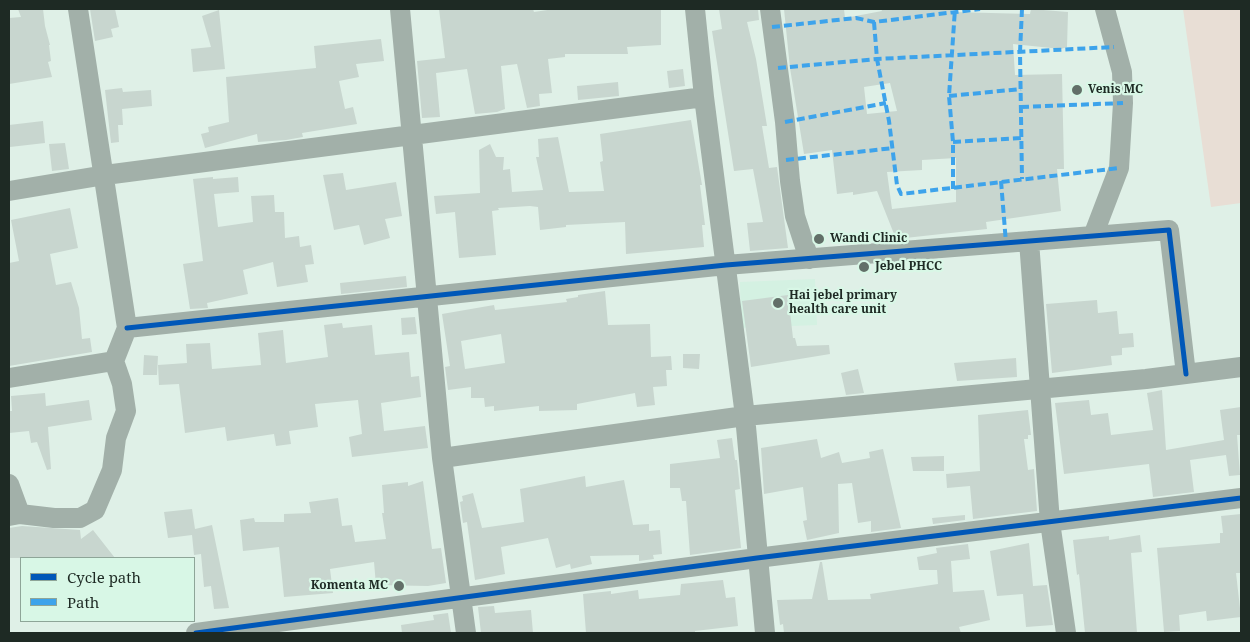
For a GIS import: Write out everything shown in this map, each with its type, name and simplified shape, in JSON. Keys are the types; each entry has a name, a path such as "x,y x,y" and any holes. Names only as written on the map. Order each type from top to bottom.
{"street":[{"path":"9,484 14,515 80,518 95,510 112,470 116,438 126,412 122,384 114,361 127,328 78,9"},
{"path":"400,9 414,134 442,458 466,633"},
{"path":"695,9 704,97 744,416 765,633"},
{"path":"770,9 785,122 790,181 796,216 809,259"},
{"path":"1093,236 1119,168 1123,103 1122,72 1105,9"},
{"path":"9,191 105,175 704,97"},
{"path":"127,328 726,265 1169,230 1186,374"},
{"path":"1029,242 1050,522 1066,633"},
{"path":"9,378 114,361"},
{"path":"442,458 744,416 1039,389 1241,367"},
{"path":"196,633 757,558 1241,498"}],"shaded area":[{"path":"1183,9 1241,9 1241,203 1211,207"},
{"name":"Hai jebel primary health care unit","path":"815,279 817,325 741,328 740,282"}],"building":[{"path":"18,9 43,9 50,45 51,61 48,62 52,77 9,84 9,18 21,17"},
{"path":"90,9 115,9 119,27 111,29 113,37 95,41"},
{"path":"439,9 533,9 534,12 554,9 661,9 661,45 627,47 628,54 565,54 565,57 548,59 552,93 539,94 540,106 527,108 517,64 501,66 505,109 497,112 475,114 467,69 436,73 440,117 422,118 417,61 445,58"},
{"path":"719,9 758,9 759,20 747,22 756,59 767,126 762,126 769,168 777,167 788,248 750,251 747,223 763,222 753,169 734,171 712,31 722,29"},
{"path":"784,9 844,9 845,18 882,11 881,9 951,9 952,12 1030,14 1031,9 1068,12 1067,47 1061,49 1013,44 1015,75 1062,74 1064,169 1057,169 1061,211 986,222 987,229 896,239 877,191 853,195 853,192 837,194 832,150 804,154 790,68","holes":["890,83 897,111 867,114 864,87","956,158 956,202 892,209 887,172 922,170 922,160"]},
{"path":"219,10 225,69 193,72 191,49 211,47 202,16"},
{"path":"381,39 384,61 356,64 359,77 339,81 345,109 353,107 357,124 302,133 303,137 286,140 258,142 257,134 205,148 201,134 209,132 208,127 229,122 226,77 316,68 314,46"},
{"path":"683,69 685,86 669,88 667,71"},
{"path":"618,82 619,96 578,100 577,86"},
{"path":"122,88 123,92 151,90 152,106 122,109 123,125 118,125 119,142 111,143 105,90"},
{"path":"691,120 702,185 700,185 705,225 702,225 704,247 626,254 625,222 566,225 566,227 540,230 538,207 530,206 498,208 499,210 492,211 496,255 459,258 455,212 436,214 434,196 480,193 479,150 490,144 496,157 504,157 503,170 510,169 512,192 543,190 536,157 539,157 538,139 558,137 569,192 604,191 600,162 603,161 600,134"},
{"path":"43,121 45,143 10,147 9,125"},
{"path":"65,143 69,169 52,171 49,144"},
{"path":"343,173 346,190 396,182 402,216 385,219 390,238 364,245 359,225 334,230 323,175"},
{"path":"213,177 213,179 238,177 239,192 214,194 218,227 253,222 251,196 274,195 275,212 284,212 285,238 299,236 300,247 311,245 314,264 305,265 308,282 277,287 273,262 243,270 248,294 207,303 208,308 190,309 183,264 203,261 193,179"},
{"path":"70,208 78,248 50,254 56,285 71,282 79,308 82,339 90,338 92,352 9,366 9,263 19,261 11,220"},
{"path":"406,276 407,287 341,294 340,283"},
{"path":"605,291 608,325 650,324 651,357 671,356 672,370 666,370 667,386 653,387 655,405 637,407 635,393 577,404 577,410 539,411 539,406 494,411 494,406 485,407 484,398 471,398 471,387 448,390 445,367 450,366 442,314 494,305 495,310 567,302 566,299 578,297 578,295","holes":["501,334 505,363 465,369 461,341"]},
{"path":"788,295 793,338 795,338 797,346 829,345 830,354 751,367 742,301"},
{"path":"1097,300 1098,313 1117,311 1119,334 1133,333 1134,347 1122,348 1122,355 1111,356 1112,365 1052,373 1046,304"},
{"path":"415,317 417,334 402,335 401,318"},
{"path":"342,323 343,328 372,325 375,355 409,352 411,377 419,376 421,397 381,403 384,431 425,426 428,448 352,457 349,437 362,434 358,400 315,404 318,427 289,431 291,444 276,446 274,434 227,441 225,427 185,433 179,384 159,385 158,365 187,363 186,344 210,343 212,369 261,365 258,333 283,330 286,363 328,357 324,325"},
{"path":"683,354 700,354 699,369 683,368"},
{"path":"144,355 158,356 157,375 143,375"},
{"path":"1016,358 1017,377 957,381 954,363"},
{"path":"858,369 864,393 846,395 841,373"},
{"path":"1162,390 1166,450 1224,440 1220,410 1241,407 1241,435 1237,435 1240,475 1229,476 1226,455 1190,460 1194,492 1153,497 1149,464 1064,474 1055,403 1089,400 1091,415 1108,413 1111,435 1153,430 1147,393"},
{"path":"45,393 46,406 89,400 92,420 48,427 51,469 47,470 37,442 31,443 29,431 9,433 9,411 12,411 11,396"},
{"path":"1028,410 1031,435 1028,435 1028,439 1024,439 1028,470 1034,469 1037,511 973,519 970,486 947,488 946,474 980,471 978,415"},
{"path":"732,438 735,460 737,460 740,489 735,490 741,548 690,555 686,501 682,501 680,488 670,488 670,464 720,458 717,440"},
{"path":"817,439 821,458 839,452 842,463 870,458 869,452 883,449 901,528 871,532 871,521 858,523 852,483 838,484 839,533 807,540 803,521 807,520 803,487 764,494 761,448"},
{"path":"944,456 944,471 913,471 911,457"},
{"path":"585,476 586,487 624,480 633,525 649,524 649,531 660,530 662,554 653,555 654,559 639,561 639,555 590,556 592,564 571,569 570,564 556,568 548,538 501,547 505,574 475,580 467,522 463,523 460,502 463,501 462,496 473,493 482,528 524,522 520,489"},
{"path":"423,481 432,549 441,548 446,583 428,586 376,585 374,562 330,569 333,593 284,597 279,547 243,551 240,520 254,518 255,522 284,522 284,514 311,513 309,502 338,498 342,526 352,525 355,542 386,539 382,513 384,513 382,485 408,482 408,486"},
{"path":"192,509 195,529 212,525 229,608 214,609 211,586 204,587 201,554 194,555 192,535 168,538 164,512"},
{"path":"1241,514 1241,573 1236,573 1241,617 1207,621 1206,611 1179,615 1180,631 1164,632 1157,548 1220,543 1220,533 1223,533 1221,516"},
{"path":"965,515 965,520 933,524 932,518"},
{"path":"22,526 80,530 81,539 93,530 114,557 9,558 9,528"},
{"path":"1140,535 1142,552 1131,553 1137,633 1085,633 1079,574 1077,575 1073,540 1109,536 1109,540"},
{"path":"1029,543 1033,586 1047,585 1053,625 1026,627 1023,594 997,596 990,551"},
{"path":"968,544 970,559 951,561 953,592 984,590 990,620 959,627 961,633 784,633 783,624 780,625 777,600 812,599 820,562 822,562 828,600 871,599 870,594 938,584 937,570 919,570 917,557 937,553 936,548"},
{"path":"723,580 726,598 735,597 738,626 695,631 695,633 586,633 583,594 611,591 611,594 638,590 639,599 680,595 681,584"},
{"path":"494,606 495,613 531,610 533,633 481,633 478,607"},
{"path":"448,613 451,633 402,633 401,625 434,620 433,615"}],"marked path":[{"path":"953,189 953,142 949,96 955,9"},
{"path":"772,27 856,18 874,22 980,9"},
{"path":"1022,9 1020,52 1022,179"},
{"path":"874,22 877,59 889,121 897,185 901,194 1119,168"},
{"path":"778,68 877,59 1114,47"},
{"path":"949,96 1021,89"},
{"path":"785,122 886,103"},
{"path":"1021,107 1123,103"},
{"path":"953,142 1021,138"},
{"path":"786,160 893,148"},
{"path":"1001,181 1006,243"}],"cycle path":[{"path":"127,328 726,265 1169,230 1186,374"},
{"path":"196,633 757,558 1241,498"}],"place":[{"name":"Venis MC","path":"1077,90"},
{"name":"Wandi Clinic","path":"819,239"},
{"name":"Jebel PHCC","path":"864,267"},
{"name":"Hai jebel primary health care unit","path":"778,303"},
{"name":"Komenta MC","path":"399,586"}]}
